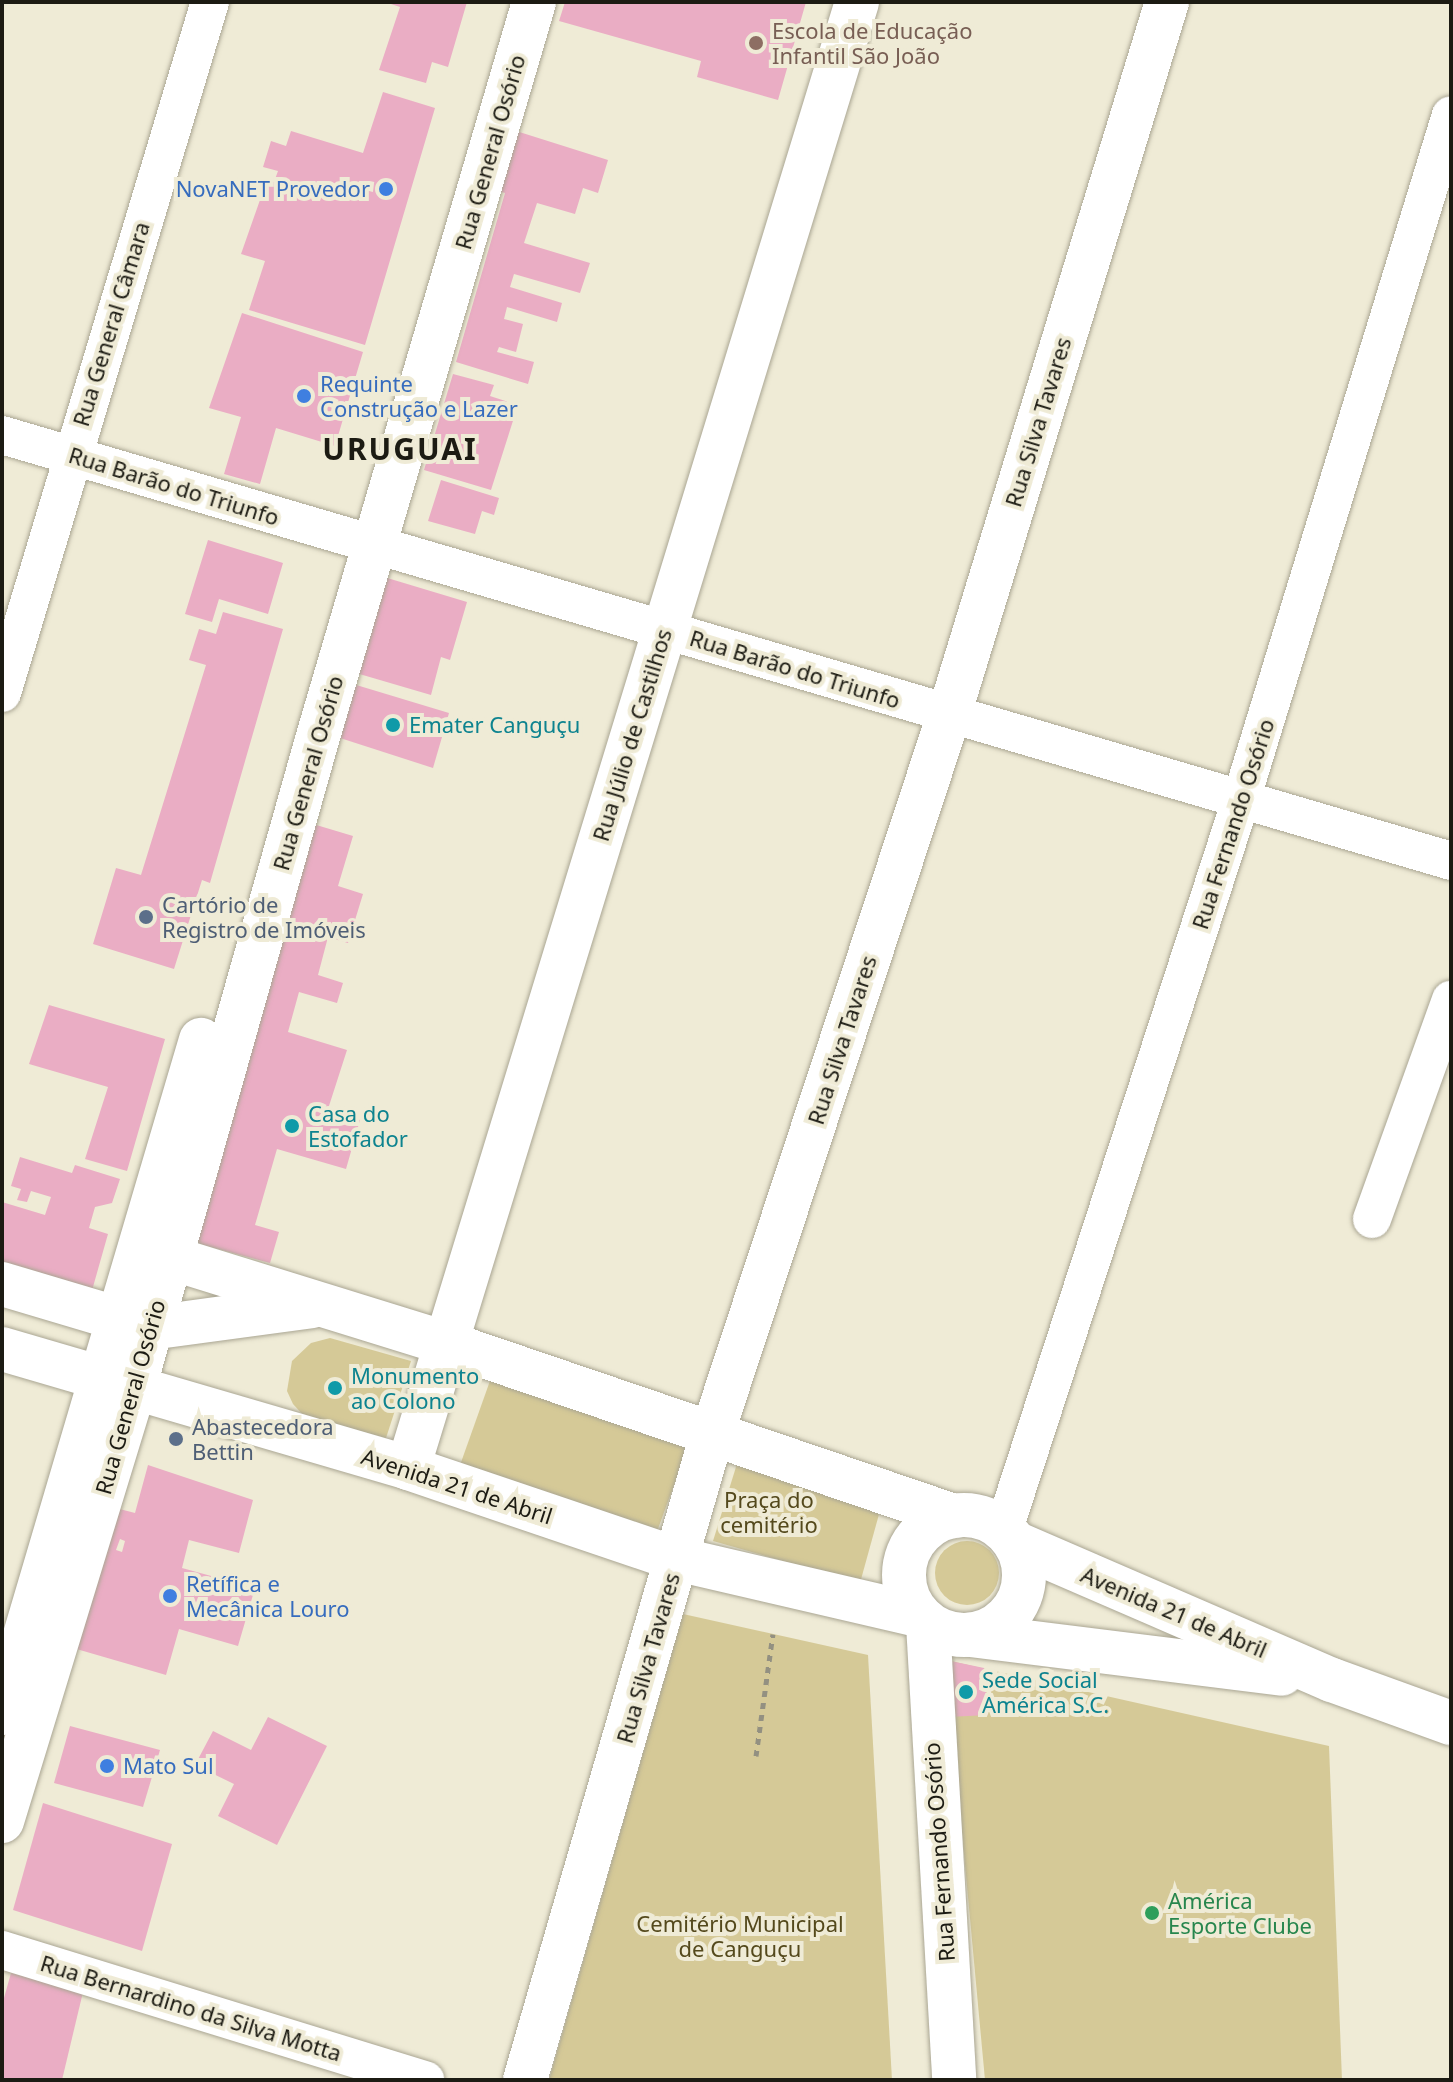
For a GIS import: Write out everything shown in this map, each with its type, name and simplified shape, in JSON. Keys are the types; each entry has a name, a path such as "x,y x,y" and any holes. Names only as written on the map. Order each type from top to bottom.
{"street":[{"name":"Rua General Câmara","path":"2,693 70,455 210,2"},
{"name":"Rua General Osório","path":"135,1324 171,1258 507,2"},
{"name":"Rua General Osório","path":"2,1821 118,1384 361,543 534,2"},
{"name":"Rua Júlio de Castilhos","path":"408,1468 857,2"},
{"name":"Rua Silva Tavares","path":"525,2080 713,1431 949,715 1167,2"},
{"name":"Rua Fernando Osório","path":"1010,1536 1241,800 1451,115"},
{"name":"Rua Barão do Triunfo","path":"2,435 1451,861"},
{"path":"1372,1219 1451,1000"},
{"path":"171,1258 446,1343 713,1431 954,1516 974,1515 1010,1536 1023,1561 1018,1601 1007,1618 970,1635 921,1619 904,1571 908,1551 919,1535 954,1516"},
{"path":"2,1284 135,1324 322,1305"},
{"name":"Avenida 21 de Abril","path":"2,1349 408,1468 677,1559 921,1619"},
{"name":"Rua General Osório","path":"2,1713 118,1384"},
{"name":"Avenida 21 de Abril","path":"1010,1536 1332,1680 1451,1723"},
{"name":"Rua Fernando Osório","path":"921,1619 954,2080"},
{"name":"Avenida 21 de Abril","path":"970,1635 1332,1680"},
{"name":"Rua Bernardino da Silva Motta","path":"2,1950 425,2080"}],"path":[{"path":"756,1756 773,1634"}],"green space":[{"path":"330,1338 411,1361 386,1438 304,1416 293,1404 287,1391 292,1361 311,1343"},
{"path":"491,1378 689,1444 655,1537 459,1468"},
{"name":"Praça do cemitério","path":"740,1454 881,1507 860,1583 713,1541"},
{"path":"961,1541 973,1541 990,1550 997,1561 997,1585 990,1596 973,1605 961,1605 949,1600 940,1591 935,1579 935,1567 940,1555 949,1546"},
{"name":"Cemitério Municipal de Canguçu","path":"683,1614 868,1655 892,2080 549,2080"},
{"name":"América Esporte Clube","path":"946,1660 1329,1746 1342,2080 985,2080"}],"building":[{"path":"385,2 467,2 448,67 432,62 426,83 379,70 400,7"},
{"path":"565,2 806,2 778,100 697,77 701,61 559,21"},
{"path":"383,92 435,108 365,345 249,310 265,261 241,254 267,180 274,182 278,171 263,167 271,141 286,146 291,131 363,153"},
{"path":"513,130 608,160 598,193 583,188 575,214 537,203 524,243 590,263 580,293 514,274 510,287 562,303 557,322 507,307 504,319 523,324 516,352 499,347 497,352 534,362 528,384 456,362 505,193 495,190"},
{"path":"242,313 363,352 335,446 276,428 260,484 224,474 241,417 209,408"},
{"path":"453,374 494,385 490,396 518,405 491,490 424,470"},
{"path":"441,480 499,498 494,515 482,511 475,534 428,521"},
{"path":"208,540 283,563 268,614 219,599 212,622 185,614"},
{"path":"384,577 467,602 450,660 441,657 431,695 356,673"},
{"path":"223,612 283,629 210,883 202,880 174,969 93,944 116,868 141,875 206,665 189,660 199,629 216,634"},
{"name":"Emater Canguçu","path":"353,684 449,713 433,768 337,737"},
{"path":"313,824 353,836 338,886 363,894 348,943 328,937 318,975 343,983 337,1003 299,992 288,1032 347,1050 328,1109 360,1120 346,1169 277,1149 255,1225 279,1232 270,1263 192,1242"},
{"path":"49,1005 165,1039 127,1171 85,1159 108,1087 29,1064"},
{"path":"20,1157 72,1173 75,1165 120,1179 112,1203 95,1207 89,1228 108,1234 91,1294 2,1268 2,1202 45,1215 51,1197 31,1191 27,1202 17,1200 21,1189 11,1186"},
{"path":"148,1465 253,1500 239,1553 189,1540 182,1568 255,1588 238,1646 179,1629 166,1675 73,1648 112,1507 135,1513","holes":["120,1539 125,1541 122,1552 116,1550"]},
{"name":"Sede Social América S.C.","path":"946,1660 984,1668 988,1715 948,1717"},
{"path":"268,1717 327,1746 277,1845 218,1816 234,1784 195,1765 213,1731 251,1750"},
{"name":"Mato Sul","path":"70,1726 160,1750 143,1807 54,1783"},
{"path":"43,1803 172,1844 142,1951 13,1910"},
{"path":"11,1973 83,1992 62,2080 2,2080 2,2005"}],"place":[{"name":"Escola de Educação Infantil São João","path":"756,43"},
{"name":"NovaNET Provedor","path":"386,189"},
{"name":"Requinte Construção e Lazer","path":"304,396"},
{"name":"Emater Canguçu","path":"393,725"},
{"name":"Cartório de Registro de Imóveis","path":"146,917"},
{"name":"Casa do Estofador","path":"292,1126"},
{"name":"Monumento ao Colono","path":"335,1388"},
{"name":"Abastecedora Bettin","path":"176,1439"},
{"name":"Retífica e Mecânica Louro","path":"170,1596"},
{"name":"Sede Social América S.C.","path":"966,1692"},
{"name":"Mato Sul","path":"107,1766"},
{"name":"América Esporte Clube","path":"1152,1913"}],"district":[{"name":"URUGUAI","path":"400,449"}]}
